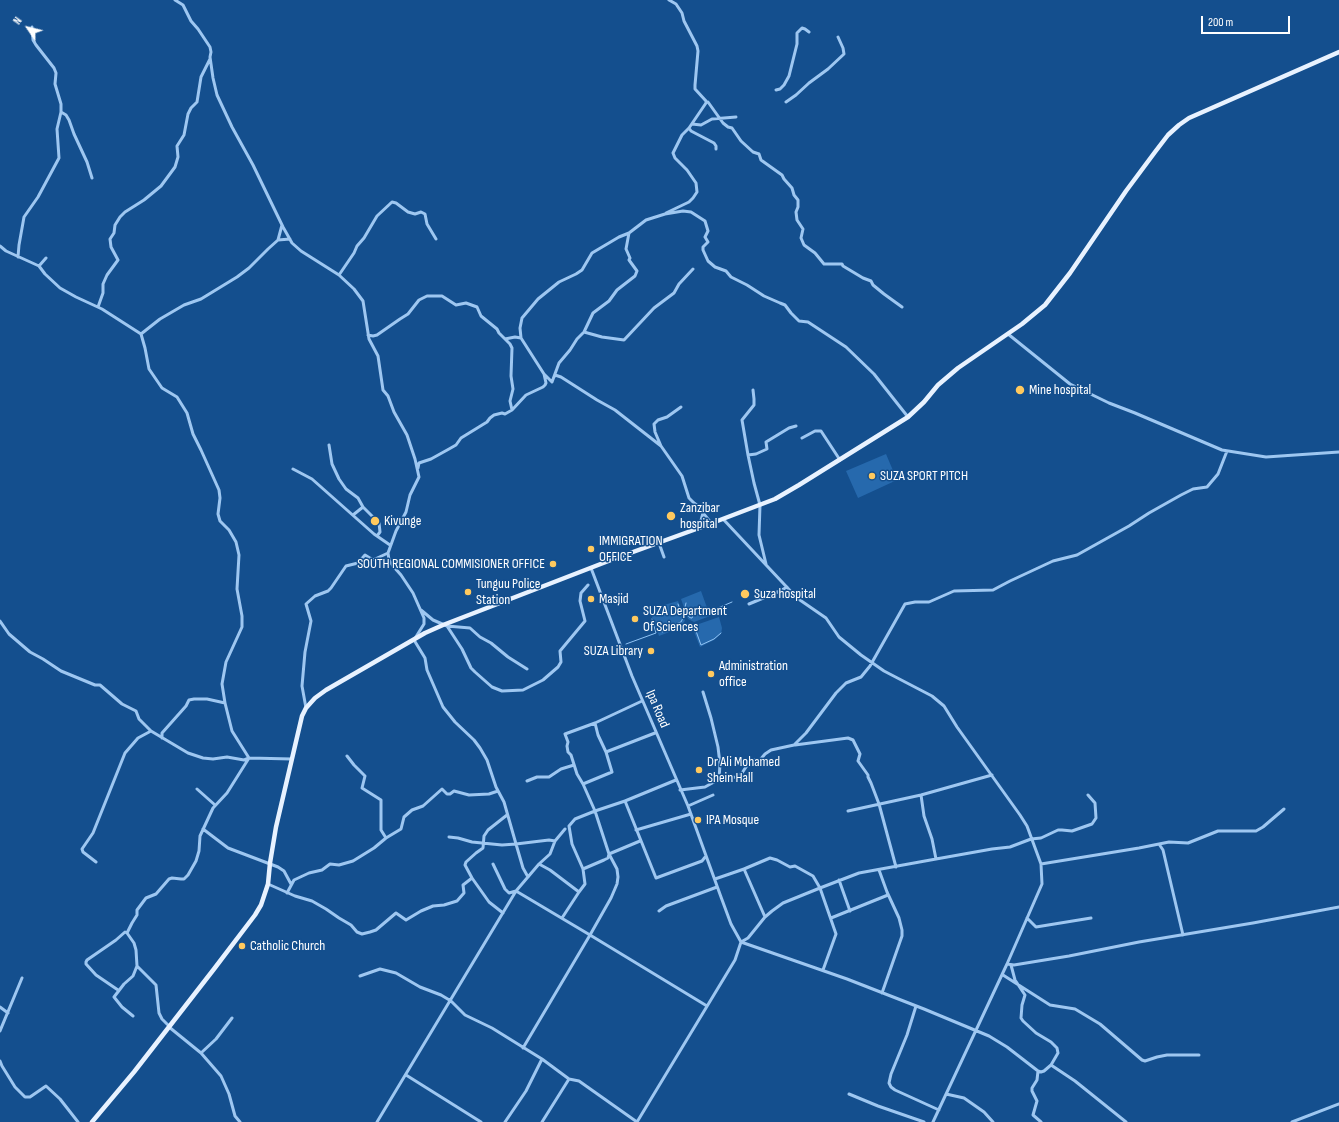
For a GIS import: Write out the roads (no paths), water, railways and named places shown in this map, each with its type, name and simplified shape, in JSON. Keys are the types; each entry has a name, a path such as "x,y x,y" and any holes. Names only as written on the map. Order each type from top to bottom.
{"main road":[{"path":"92,1122 169,1027 255,915 264,900 268,884 276,827 302,716 306,708 315,698 326,690 414,640 445,626 592,568 723,520 785,494 840,460 908,417 924,402 938,385 958,368 1036,313 1052,297 1151,157 1168,135 1179,125 1189,118 1339,52"}],"street":[{"path":"175,0 185,9 191,21 210,47 213,78 217,95 290,239 301,251 339,275 354,289 363,301 368,335 378,356 383,390 388,396 394,412 407,435 415,459 418,479 410,495 406,512 390,545 388,554 389,560 413,593 423,614 424,624 414,640 425,658 427,670 443,707 480,748 487,760 498,791 504,802 523,868 528,877"},
{"path":"665,214 689,202 697,192 696,183 687,170 674,158 674,153 682,135 692,124 706,103 696,89 695,85 698,51 697,46 684,21 682,13 676,4 669,0"},
{"path":"18,257 18,245 24,216 38,197 58,161 56,129 61,112 61,104 55,84 56,73 54,68 33,40 32,27"},
{"path":"776,90 780,89 788,80 795,56 797,33 802,28 809,32"},
{"path":"786,102 828,69 844,54 838,38"},
{"path":"98,307 103,293 103,284 107,275 118,260 111,247 110,239 114,233 115,225 125,212 144,200 161,186 175,167 178,157 176,153 177,146 184,135 188,114 197,102 201,77 210,57"},
{"path":"708,102 728,127 732,128 741,141 753,152 759,154 761,160 782,175 792,188 794,195 798,200 796,212 797,220 803,229 801,238 804,245 815,253 824,264 839,263 863,278 871,281 873,285 902,307"},
{"path":"61,112 66,115 87,162 92,178"},
{"path":"692,124 701,125 712,119 736,117"},
{"path":"688,128 714,143 716,149"},
{"path":"339,275 377,216 392,202 408,212 415,214 421,212 425,214 427,224 436,239"},
{"path":"552,382 544,374 520,338 522,318 538,299 559,282 582,270 592,253 629,233 646,220 665,214 683,211 690,212 706,221 708,231 705,237 708,242 703,247 708,261 715,267 726,271 731,277 764,296 780,302 799,320 808,322 846,347 874,374 908,417"},
{"path":"141,334 160,319 184,305 201,299 249,268 278,240 282,225"},
{"path":"552,382 559,362 584,332 593,313 609,301 617,290 635,276 637,271 629,260 630,258 626,249 629,233"},
{"path":"278,240 290,239"},
{"path":"0,246 6,251 39,266 60,288 98,307 141,334 149,369 162,388 177,397 187,413 193,434 202,450 219,490 220,498 218,514 220,521 229,530 236,542 238,555 237,590 242,616 242,627 226,662 222,684 232,731 249,758"},
{"path":"39,266 46,258"},
{"path":"584,332 602,337 624,340 654,308 674,293 679,284 693,269"},
{"path":"368,335 377,335 408,314 419,300 427,296 442,296 456,304 466,303 477,307 481,316 497,329 512,348 510,376 513,389 510,401 512,410"},
{"path":"1008,334 1070,384 1109,403 1227,451 1266,457 1339,452"},
{"path":"506,340 515,337 520,338"},
{"path":"417,472 419,463 431,459 456,445 461,438 487,422 494,415 505,414 512,410 526,395 545,385 544,374"},
{"path":"552,382 555,375 561,378 615,410 661,446"},
{"path":"753,390 754,405 742,420 748,455 760,504 759,535 766,564"},
{"path":"681,407 667,418 658,420 654,424 655,432 661,446 682,476 689,498 701,508 712,524"},
{"path":"748,455 756,454 767,449 766,442 789,428 796,426"},
{"path":"802,438 815,431 821,431 840,460"},
{"path":"329,446 332,464 339,479 346,489 358,498 379,523 380,532 377,536"},
{"path":"794,745 806,733 836,693 846,683 861,677 872,663 905,604 929,602 954,591 993,590 1053,561 1077,555 1129,526 1149,512 1181,495 1193,489 1207,487 1218,474 1227,451"},
{"path":"292,469 312,479 377,536 390,545"},
{"path":"353,515 364,507"},
{"path":"699,528 703,513"},
{"path":"723,520 797,598 826,618 839,636 861,655 872,663 932,696 944,706 957,727 1020,815 1041,864 1042,884 1009,965 933,1122"},
{"path":"659,543 664,557"},
{"path":"306,708 302,686 305,652 311,621 306,604 315,596 328,591 346,566 358,563 365,555 373,560 388,554"},
{"name":"Ipa Road","path":"592,568 642,701 688,806 717,887 741,942"},
{"path":"445,626 462,648 471,668 492,687 502,691 523,690 543,680 558,667 561,662 560,651 585,620 580,601 581,593 588,585"},
{"path":"749,604 787,587"},
{"path":"418,606 433,620 445,626 470,628 480,637 491,643 508,657 527,669"},
{"path":"0,621 9,634 30,652 61,671 100,686 122,704 136,711 139,719 151,731 188,753 203,758 213,759 227,757 244,760 249,758 292,759"},
{"path":"703,692 718,747 720,764 719,779"},
{"path":"162,738 162,733 186,706 189,700 207,699 225,703"},
{"path":"523,1048 590,935 617,884 618,877 617,869 609,854 595,811 567,749 568,742 565,734 595,723 642,701"},
{"path":"583,784 612,772 595,723"},
{"path":"96,862 83,852 82,849 93,832 125,753 138,738 151,731"},
{"path":"606,752 655,733"},
{"path":"680,790 705,787 719,779 736,777 742,773 750,761 760,760 764,754 771,750 794,745 848,738 853,740 860,754 858,761 868,775 879,804 896,867"},
{"path":"347,756 365,776 362,788 363,790 381,800 381,830 386,838"},
{"path":"118,990 96,975 86,964 86,962 125,932 127,933 137,915 137,910 146,898 156,894 169,879 172,878 181,880 188,875 196,861 199,850 200,836 215,805 227,793 249,758"},
{"path":"527,781 537,777 549,777 561,769 574,765"},
{"path":"848,811 921,795 992,776"},
{"path":"562,918 586,884 583,869 572,844 570,826 575,819 625,801 676,780"},
{"path":"196,789 215,805"},
{"path":"287,892 294,880 309,872 322,870 330,864 339,865 359,858 401,828 404,816 412,810 423,806 442,789 447,794 454,791 469,795 489,794 498,791"},
{"path":"688,806 713,795"},
{"path":"921,795 924,816 932,839 936,859"},
{"path":"360,976 380,969 396,973 420,987 451,1001 465,1015 492,1028 542,1059 569,1079 579,1081 637,1122 735,960 741,942 748,938 765,917 783,903 859,873 1010,847 1062,830 1076,830 1092,824 1096,818 1095,803 1088,795"},
{"path":"625,801 656,878 702,861 706,856"},
{"path":"1041,864 1056,863 1159,844 1173,842 1188,843 1218,831 1256,831 1284,809"},
{"path":"636,830 691,814"},
{"path":"504,913 489,902 472,878 465,865 466,862 483,848 484,836 488,830 507,815"},
{"path":"203,829 228,848 270,863 284,871 291,884"},
{"path":"377,1122 516,891 539,864 550,854 555,841 564,829"},
{"path":"449,837 472,842 502,845 549,840 555,841"},
{"path":"583,869 608,858 609,854 640,841"},
{"path":"1159,844 1163,850 1184,935"},
{"path":"715,879 770,858 790,867 795,866 813,876 820,888 836,934 823,970"},
{"path":"493,864 507,891 512,893 516,891 708,1006"},
{"path":"539,864 550,870 579,892"},
{"path":"744,868 765,917"},
{"path":"879,870 888,895 899,918 902,930 902,936 882,993"},
{"path":"268,884 326,908 351,925 357,932 362,934 376,930 396,913 406,920 433,906 444,905 457,901 464,893 463,885 472,878"},
{"path":"839,880 850,911"},
{"path":"659,911 666,906 717,887"},
{"path":"831,918 888,895"},
{"path":"1009,965 1069,956 1139,942 1339,907"},
{"path":"1027,918 1036,927 1091,918"},
{"path":"127,933 134,943 137,966 133,976 118,990 115,999 133,1016"},
{"path":"741,942 823,970 998,1040 1038,1071 1044,1071 1051,1065 1058,1053 1057,1048 1051,1042 1036,1033 1021,1018 1022,1005 1025,996 1009,965"},
{"path":"137,966 156,985 159,1015 169,1027 201,1053 221,1076 229,1094 235,1116 240,1122"},
{"path":"1003,975 1029,990 1050,1005 1075,1009 1100,1024 1142,1060 1145,1061 1167,1055 1199,1055"},
{"path":"0,1031 22,978"},
{"path":"916,1006 889,1083 895,1090 939,1110"},
{"path":"0,1007 8,1013"},
{"path":"201,1053 216,1039 232,1018"},
{"path":"506,1122 526,1091 542,1059"},
{"path":"0,1061 15,1087 26,1097 30,1097 46,1086 60,1099 78,1122"},
{"path":"1051,1065 1075,1081 1126,1122"},
{"path":"1038,1071 1037,1080 1032,1088 1037,1101 1033,1115 1041,1122"},
{"path":"406,1075 481,1122"},
{"path":"543,1122 569,1079"},
{"path":"849,1094 924,1122"},
{"path":"946,1094 964,1098 984,1112 993,1122"},
{"path":"1292,1122 1339,1104"}],"waterway":[{"path":"711,611 732,602"},
{"path":"686,603 685,607 689,617 691,618 696,608 704,613 708,612"},
{"path":"665,631 662,632 661,629 681,622 683,618 678,604"},
{"path":"626,644 656,633 652,619"},
{"path":"696,631 701,645 714,639 721,633"}],"place":[{"name":"Mine hospital","path":"1020,390"},
{"name":"SUZA SPORT PITCH","path":"872,476"},
{"name":"Zanzibar hospital","path":"671,516"},
{"name":"Kivunge","path":"375,521"},
{"name":"IMMIGRATION OFFICE","path":"591,549"},
{"name":"SOUTH REGIONAL COMMISIONER OFFICE","path":"553,564"},
{"name":"Tunguu Police Station","path":"468,592"},
{"name":"Suza hospital","path":"745,594"},
{"name":"Masjid","path":"591,599"},
{"name":"SUZA Department Of Sciences","path":"635,619"},
{"name":"SUZA Library","path":"651,651"},
{"name":"Administration office","path":"711,674"},
{"name":"Dr Ali Mohamed Shein Hall","path":"699,770"},
{"name":"IPA Mosque","path":"698,820"},
{"name":"Catholic Church","path":"242,946"}]}
